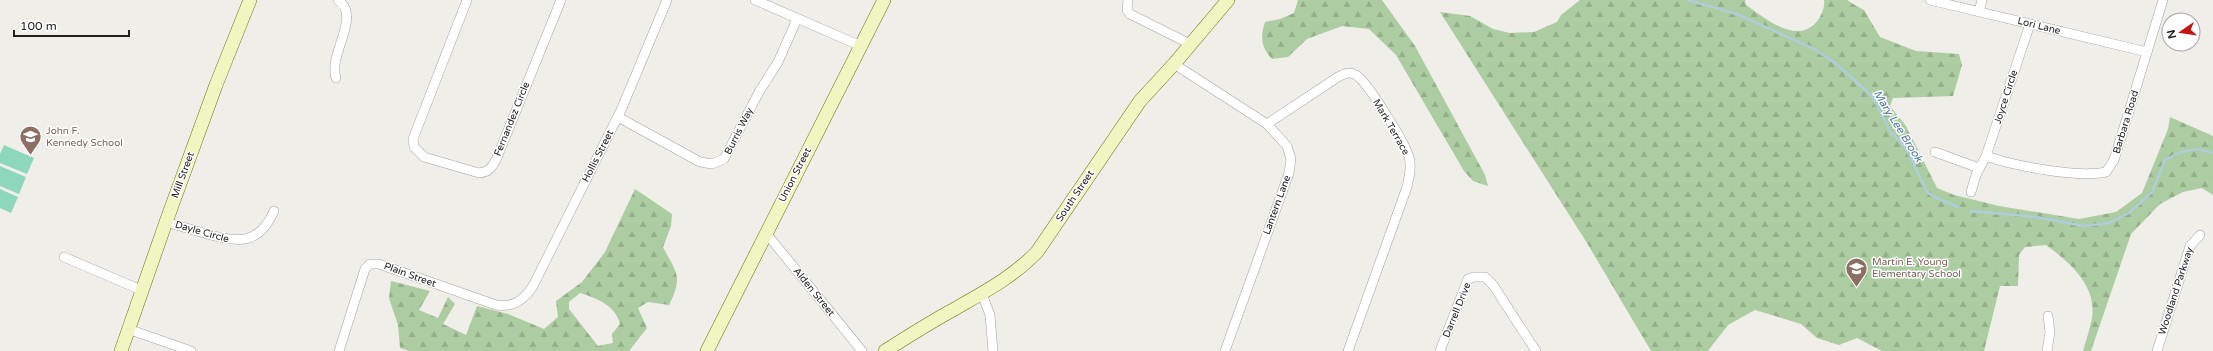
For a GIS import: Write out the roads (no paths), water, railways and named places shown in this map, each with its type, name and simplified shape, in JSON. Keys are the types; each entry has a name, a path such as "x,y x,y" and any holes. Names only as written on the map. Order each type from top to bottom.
{"main road":[{"name":"Mill Street","path":"121,351 141,290 216,85 250,0"},
{"name":"Union Street","path":"707,351 884,0"},
{"name":"South Street","path":"885,351 923,326 1012,276 1037,252 1140,101 1174,64 1228,0"}],"street":[{"path":"336,78 335,58 348,17 344,7 338,0"},
{"name":"Fernandez Circle","path":"467,0 413,139 414,147 424,157 479,174 492,168 496,160 561,0"},
{"name":"Hollis Street","path":"516,303 527,295 534,286 618,117 666,0"},
{"path":"755,0 861,46"},
{"path":"1128,0 1127,10 1130,14 1190,44"},
{"name":"Lori Lane","path":"1930,0 2147,52"},
{"path":"1979,11 1982,0"},
{"name":"Barbara Road","path":"1986,156 2015,164 2074,172 2106,172 2114,160 2162,0"},
{"name":"Burris Way","path":"618,117 700,162 712,164 724,159 759,92 778,62 797,19"},
{"name":"Joyce Circle","path":"1971,192 1979,168 1986,156 2030,24"},
{"name":"Lantern Lane","path":"1174,64 1267,124 1287,146 1290,155 1290,168 1225,351"},
{"name":"Mark Terrace","path":"1267,124 1338,77 1344,74 1353,74 1360,78 1368,87 1408,154 1410,168 1407,187 1348,351"},
{"path":"1935,152 1979,168"},
{"name":"Dayle Circle","path":"166,222 226,240 240,241 252,238 260,232 274,211"},
{"name":"Alden Street","path":"766,233 862,351"},
{"name":"Woodland Parkway","path":"2157,351 2190,246 2200,235"},
{"path":"64,257 141,290"},
{"name":"Plain Street","path":"339,351 365,269 370,264 379,264 491,304 507,306 516,303"},
{"name":"Darrell Drive","path":"1440,351 1468,279 1474,277 1485,277 1494,285 1536,351"},
{"path":"982,294 990,315 993,351"},
{"path":"2047,351 2050,332 2048,316"},
{"path":"128,329 191,351"}],"waterway":[{"name":"Mary Lee Brook","path":"1688,0 1737,14 1814,49 1835,63 1872,96 1890,131 1907,150 1927,192 1934,197 1958,207"},
{"name":"Mary Lee Brook","path":"1971,211 2036,217 2084,226 2109,223 2129,213 2152,192 2165,160 2181,152 2198,149 2213,153"}],"place":[{"name":"John F. Kennedy School","path":"30,156"},
{"name":"Martin E. Young Elementary School","path":"1856,288"}]}
